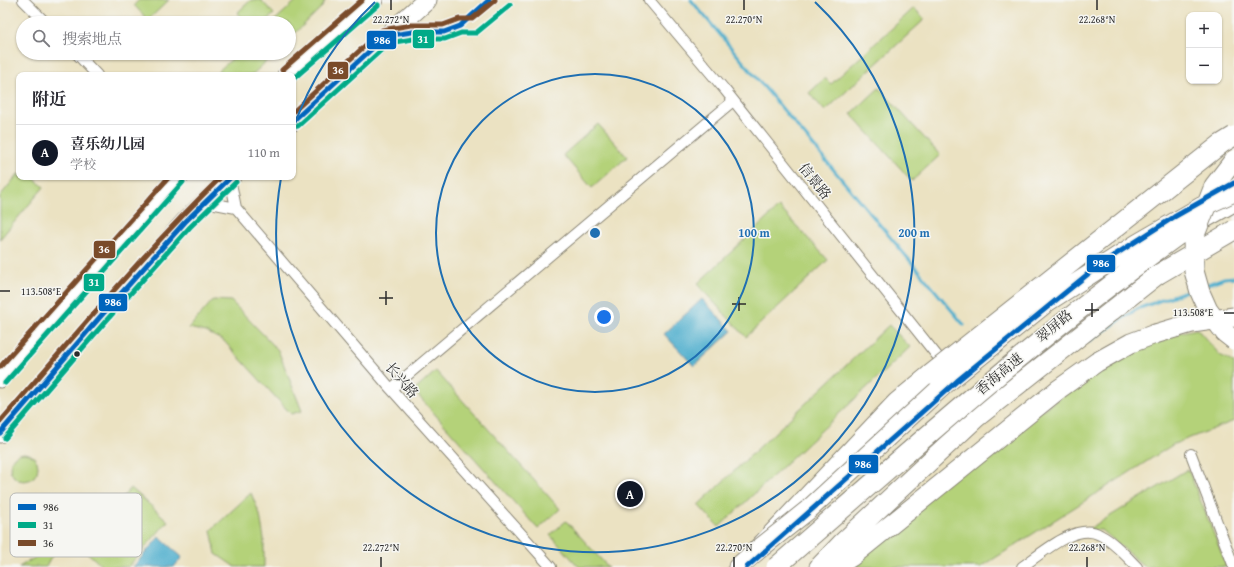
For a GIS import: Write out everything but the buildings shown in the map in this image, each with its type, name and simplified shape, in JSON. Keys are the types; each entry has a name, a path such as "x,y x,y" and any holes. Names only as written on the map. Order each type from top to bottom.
{"highway":[{"path":"290,72 373,0"},
{"path":"296,118 427,0"},
{"path":"750,560 897,402 1108,233 1221,144 1234,136"},
{"path":"1234,160 1214,186 1193,240 1194,271 1200,292 1208,310 1225,333 1234,340"},
{"path":"0,378 175,180"},
{"path":"0,433 106,311 205,202 229,180"},
{"path":"738,567 750,560 808,510 945,384 1047,302 1137,244 1201,207 1234,192"},
{"name":"香海高速","path":"776,567 944,420 1075,312 1145,259 1234,196"},
{"name":"香海高速","path":"819,567 841,544 976,418 1157,275 1234,230"},
{"path":"835,567 852,557 1059,389 1097,362 1131,343 1155,334 1192,323 1234,316"}],"main road":[{"name":"翠屏路","path":"750,560 957,381 1098,265 1174,216 1234,183"},
{"name":"翠屏路","path":"784,567 807,548 971,394 1114,276 1176,236 1234,204"}],"street":[{"path":"23,0 39,16"},
{"name":"信景路","path":"649,0 733,100 957,381"},
{"path":"83,60 94,72"},
{"path":"391,389 733,100"},
{"name":"长兴路","path":"231,180 236,208 391,389 551,567"},
{"path":"205,202 236,208"},
{"path":"1191,454 1234,567"},
{"path":"1022,567 1066,536 1082,531 1099,534 1116,547 1137,567"}],"green space":[{"path":"139,0 169,0 152,16 144,16 134,5"},
{"path":"251,0 261,0 274,14 272,16 240,16 237,13"},
{"path":"297,0 325,0 323,6 296,32 296,16 280,16"},
{"path":"914,8 925,19 825,111 809,93 825,78 831,84"},
{"path":"231,60 268,60 255,72 217,72"},
{"path":"879,88 940,155 912,181 851,114"},
{"path":"598,124 627,157 592,188 563,155"},
{"path":"16,177 16,180 36,180 44,187 0,239 0,196"},
{"path":"779,207 828,260 746,337 697,284"},
{"path":"213,300 231,301 278,350 302,411 291,414 224,341 206,332 189,328"},
{"path":"889,325 910,347 719,527 698,505"},
{"path":"1197,329 1220,355 1234,363 1234,421 1174,444 981,567 835,567 972,459 1144,339"},
{"path":"436,371 560,509 538,529 414,391"},
{"path":"24,453 34,457 38,467 34,477 24,481 14,477 10,467 14,457"},
{"path":"1188,469 1227,567 1145,567 1102,530 1087,530"},
{"path":"131,488 137,493 127,493"},
{"path":"251,493 260,515 264,539 264,567 235,567 216,554 211,530"},
{"path":"142,498 168,521 142,551"},
{"path":"566,521 608,567 579,567 550,535"},
{"path":"36,557 51,557 46,567 19,567"},
{"path":"92,557 137,557 128,567 103,567"}],"water":[{"path":"702,299 732,331 694,366 664,334"},
{"path":"159,537 182,557 174,567 133,567"}],"waterway":[{"path":"691,0 964,325"},
{"path":"1205,285 1224,278 1234,277"},
{"path":"1089,341 1137,309 1192,289"}],"transit line":[{"name":"36","path":"296,58 362,0"},
{"name":"986","path":"296,118 386,36 412,32 444,32 460,26 489,0"},
{"name":"36","path":"296,109 382,30 411,25 443,25 459,19 472,19 495,0"},
{"name":"31","path":"296,76 378,5"},
{"name":"31","path":"298,126 389,43 413,39 445,39 461,33 476,33 510,5"},
{"name":"36","path":"282,70 293,60"},
{"name":"36","path":"0,367 166,180"},
{"name":"36","path":"0,422 135,266 218,180"},
{"name":"986","path":"0,433 100,317 185,222 228,180"},
{"name":"31","path":"5,383 183,182"},
{"name":"31","path":"5,438 105,322 190,227 236,182"},
{"name":"986","path":"747,567 957,381 1099,265 1174,217 1234,183"}],"place":[{"name":"喜乐幼儿园","path":"630,494"}]}
